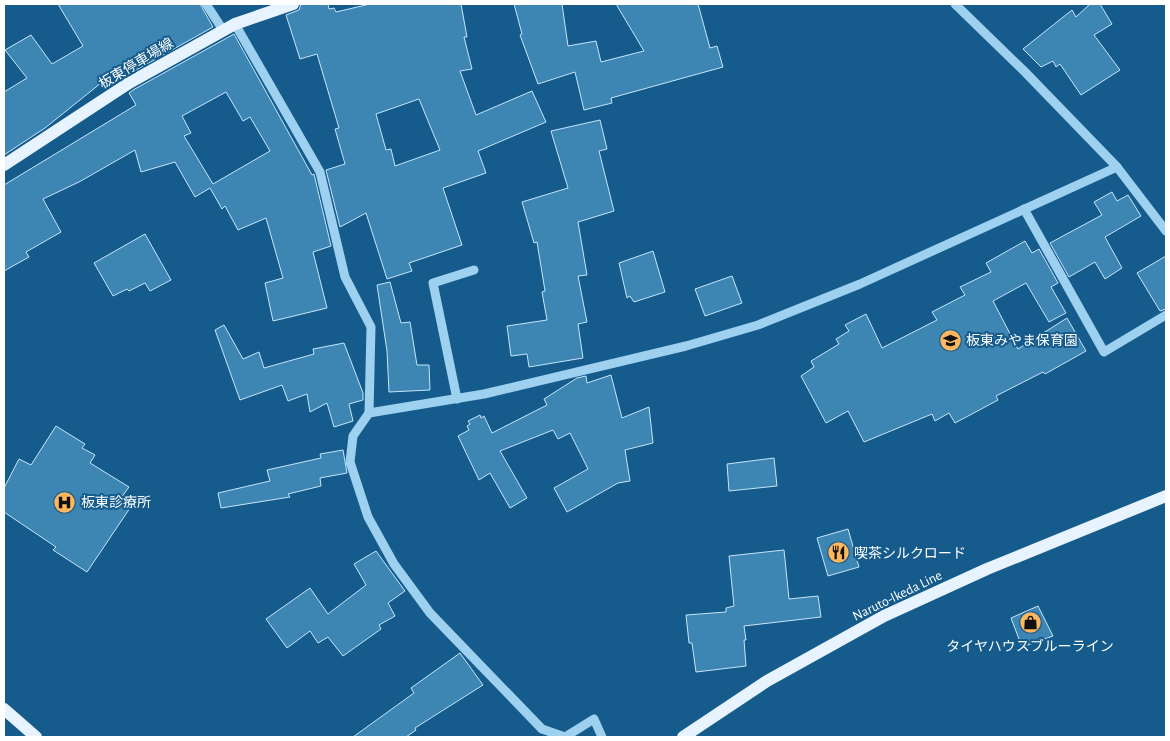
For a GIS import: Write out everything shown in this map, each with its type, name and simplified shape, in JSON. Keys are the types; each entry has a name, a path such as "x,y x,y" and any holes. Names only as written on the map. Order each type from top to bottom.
{"main road":[{"name":"板東停車場線","path":"4,165 129,82 235,24 293,4"},
{"name":"Naruto-Ikeda Line","path":"683,737 766,681 884,616 987,569 1166,496"},
{"path":"4,709 36,737"}],"street":[{"path":"206,4 223,30"},
{"path":"955,4 1117,166 1166,231"},
{"path":"235,24 320,172 345,277 371,327 368,413 353,436 350,462 368,517 394,564 430,613 542,729 565,737 594,719 602,737"},
{"path":"368,413 484,394 686,346 758,325 860,284 1117,166"},
{"path":"1024,209 1104,352 1166,315"},
{"path":"457,399 433,283 474,270"}],"building":[{"path":"58,4 200,4 213,27 120,79 116,71 45,128 4,155 4,92 27,78 5,50 31,35 52,64 83,46"},
{"path":"301,4 328,4 329,9 334,8 336,12 370,4 461,4 467,37 464,37 472,69 460,71 476,115 532,91 546,122 478,151 486,173 443,188 462,245 409,263 412,271 387,279 366,213 340,227 326,170 345,164 335,129 339,128 317,54 300,59 286,15 299,10","holes":["419,99 440,150 395,166 391,149 386,150 376,114"]},
{"path":"514,4 562,4 568,46 596,41 601,62 644,51 616,4 698,4 710,48 717,46 723,67 611,98 612,103 584,110 575,72 538,84 520,35 522,34"},
{"path":"1090,4 1100,4 1112,24 1094,35 1120,70 1081,95 1060,64 1056,67 1053,61 1041,67 1023,49 1072,10 1076,17"},
{"path":"234,34 312,175 314,174 331,246 313,252 327,308 273,321 265,283 283,278 266,218 238,230 225,206 222,209 210,188 195,197 175,162 141,172 135,150 79,182 43,199 61,232 26,252 29,257 4,271 4,185 136,105 129,93","holes":["226,92 243,121 250,117 270,151 213,184 184,136 191,133 182,116"]},
{"path":"600,120 607,149 599,151 614,211 578,222 587,275 578,276 587,322 578,324 583,358 529,367 527,354 511,356 507,326 547,320 542,292 545,291 537,242 534,243 522,202 568,188 551,131"},
{"path":"1112,192 1117,201 1128,195 1141,216 1105,237 1122,268 1105,279 1095,262 1069,277 1050,243 1102,215 1094,202"},
{"path":"145,234 171,280 150,291 145,283 113,296 94,263"},
{"path":"1025,241 1032,253 1039,249 1058,283 1051,287 1066,313 1049,322 1026,283 993,301 1018,349 1067,318 1086,351 1045,374 1043,372 996,396 998,400 955,423 949,413 935,421 932,414 864,442 848,411 826,423 801,376 814,367 811,361 839,344 836,339 849,331 845,325 866,314 882,348 937,320 932,312 965,295 960,287 991,272 986,263"},
{"path":"653,251 665,292 634,302 630,296 627,298 619,263"},
{"path":"1166,256 1166,309 1160,311 1137,273"},
{"path":"732,276 742,303 705,316 695,289"},
{"path":"390,282 401,323 410,322 417,365 429,365 430,390 389,392 387,351 377,285"},
{"path":"224,325 243,359 259,352 264,368 314,354 313,349 344,343 363,393 363,400 349,404 353,421 334,427 327,403 310,412 307,394 288,401 282,385 240,400 215,330"},
{"path":"611,375 622,418 649,407 653,443 625,450 630,481 618,483 567,512 554,488 588,469 570,433 558,439 553,430 500,451 527,498 510,508 490,473 479,480 458,436 469,430 467,426 470,424 468,421 480,415 481,418 484,416 492,433 547,405 544,399 577,378 586,376 587,383"},
{"name":"板東診療所","path":"56,426 85,444 82,448 95,455 90,463 129,487 121,498 132,505 87,572 53,550 56,547 4,512 4,488 19,459 31,465"},
{"path":"343,450 347,473 320,478 321,486 288,494 290,497 221,508 218,493 270,481 267,470 321,458 320,454"},
{"path":"774,458 777,486 729,491 727,464"},
{"name":"喫茶シルクロード","path":"848,529 859,567 828,576 817,538"},
{"path":"784,550 789,599 818,596 821,617 744,626 746,666 696,672 692,643 689,643 686,615 726,612 726,608 734,606 729,556"},
{"path":"376,551 405,591 388,603 395,616 379,625 381,629 343,656 328,637 318,643 310,631 287,648 266,619 310,588 328,614 366,585 354,564"},
{"name":"タイヤハウスブルーライン","path":"1038,606 1053,636 1022,647 1011,618"},
{"path":"460,653 483,685 415,728 416,730 406,737 353,737 414,693 411,688"}],"place":[{"name":"板東みやま保育園","path":"950,340"},
{"name":"板東診療所","path":"65,502"},
{"name":"喫茶シルクロード","path":"838,553"},
{"name":"タイヤハウスブルーライン","path":"1030,623"}]}
